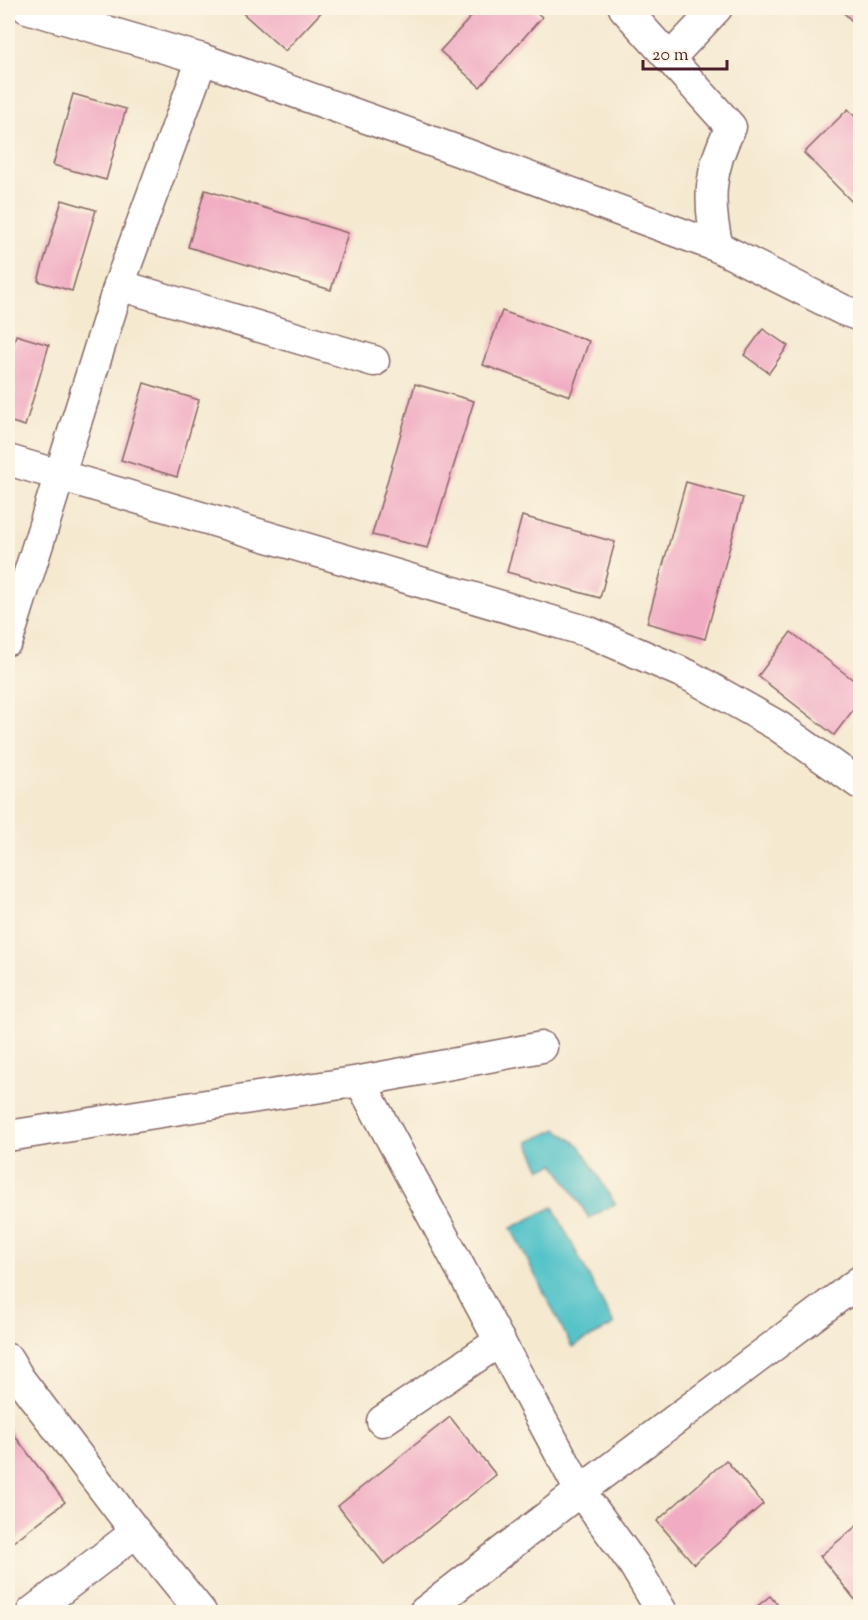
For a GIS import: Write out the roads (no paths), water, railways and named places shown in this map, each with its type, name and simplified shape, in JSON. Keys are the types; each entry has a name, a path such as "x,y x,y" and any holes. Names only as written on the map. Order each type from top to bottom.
{"street":[{"path":"27,8 202,59 461,152 718,247 843,310 861,316"},
{"path":"624,8 731,127 720,147 711,187 711,207 718,247"},
{"path":"670,58 717,8"},
{"path":"8,640 119,285 202,59"},
{"path":"119,285 374,361"},
{"path":"8,460 589,632 688,675 778,726 861,784"},
{"path":"8,1136 360,1081 542,1047"},
{"path":"360,1081 580,1491 634,1565 662,1612"},
{"path":"444,1607 580,1491 861,1281"},
{"path":"382,1421 500,1341"},
{"path":"8,1359 19,1378 136,1532 201,1612"},
{"path":"32,1612 136,1532"}],"water":[{"path":"557,1129 580,1146 615,1204 589,1218 555,1164 541,1169 528,1142"},
{"path":"553,1207 614,1325 572,1347 511,1228"}]}
